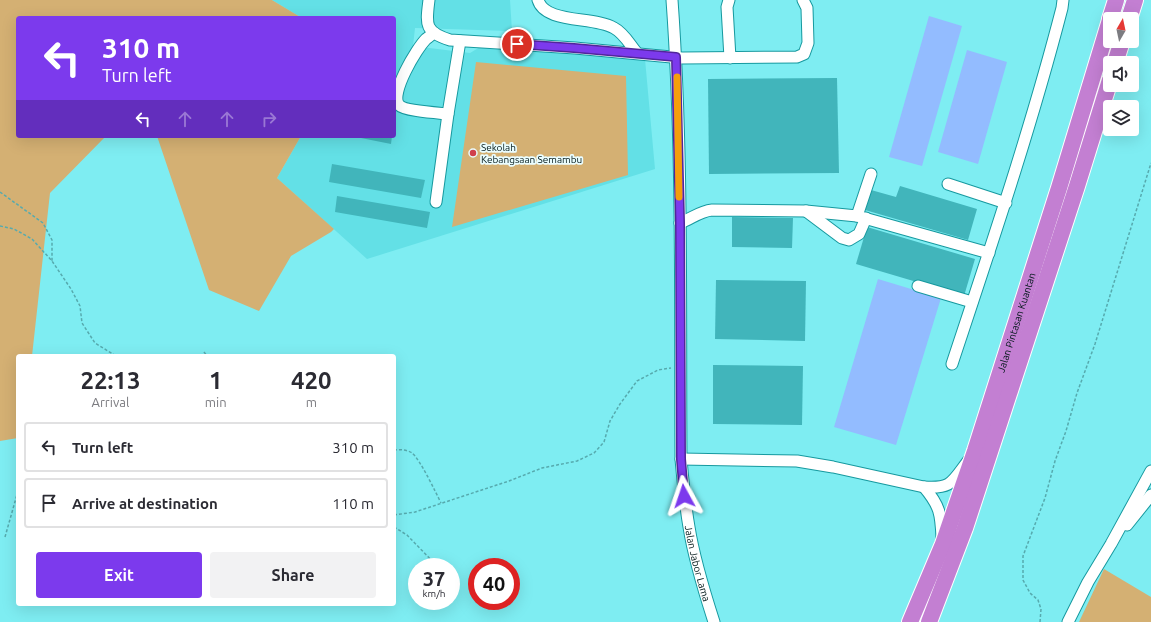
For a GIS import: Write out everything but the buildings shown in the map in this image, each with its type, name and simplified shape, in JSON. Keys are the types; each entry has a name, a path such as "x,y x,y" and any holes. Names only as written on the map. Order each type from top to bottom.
{"highway":[{"name":"Jalan Pintasan Kuantan","path":"1112,12 1116,0"},
{"path":"1131,12 1135,0"},
{"name":"Jalan Pintasan Kuantan","path":"910,622 943,544 975,451 1103,42"},
{"name":"Jalan Pintasan Kuantan","path":"929,622 964,528 1077,186 1106,92"}],"street":[{"path":"428,0 426,21 429,28 440,37 460,41 574,48 698,59 797,57 804,54 808,43 807,8 803,0"},
{"path":"538,0 539,4 545,11 553,15 614,27 637,53"},
{"name":"Jalan Jabor Lama","path":"672,0 676,57 680,223 681,459 684,496 689,528 714,622"},
{"path":"729,0 727,7 730,58"},
{"path":"952,364 1006,203 1049,58 1063,0"},
{"path":"434,33 418,50 400,82 397,97 398,104 401,107 448,114"},
{"path":"436,202 460,41"},
{"path":"396,70 406,72"},
{"path":"806,211 842,238 849,240 854,238 859,234 871,174"},
{"path":"948,184 1006,203"},
{"path":"680,223 692,219 707,210 806,211 862,217 989,254"},
{"path":"918,286 972,302"},
{"path":"681,459 797,461 833,467 924,487 942,488 949,485 956,478 975,451"},
{"path":"1068,622 1088,582 1111,544 1151,471"},
{"path":"924,487 933,497 939,509 943,544"},
{"path":"1111,544 1151,496"}],"path":[{"path":"1040,622 1041,609 1038,600 1030,593 1023,580 1023,556 1045,498 1055,461 1095,344 1151,163"},
{"path":"0,192 43,223 52,240 52,261"},
{"path":"0,226 14,229 32,239 52,261 71,289 80,306 82,324 95,343 113,354"},
{"path":"396,514 415,512 509,481 542,468 577,461 594,453 604,442 610,421 620,404 637,381 658,370 681,366"},
{"path":"396,450 413,454 428,476 441,503"},
{"path":"5,537 16,498"},
{"path":"396,528 407,535 429,558"}],"shaded area":[{"path":"0,0 272,0 299,16 16,16 16,138 104,138 50,193 32,354 16,354 16,438 0,441"},
{"name":"Sekolah Kebangsaan Semambu","path":"272,0 510,0 512,31 415,28 413,46 470,53 480,47 645,59 655,169 367,259 277,178 300,138 396,138 396,16 299,16"},
{"path":"929,16 962,26 922,166 889,157"},
{"path":"967,50 1007,62 978,164 938,152"},
{"path":"476,62 626,76 628,175 452,227"},
{"path":"158,138 300,138 277,178 334,229 291,256 259,311 209,290"},
{"path":"878,279 941,298 896,445 834,427"},
{"path":"1104,569 1151,597 1151,622 1079,622"}],"slow traffic":[{"path":"677,77 679,197"}],"place":[{"name":"Sekolah Kebangsaan Semambu","path":"473,153"}],"route":[{"path":"517,44 676,57 680,223 681,459 684,496"}]}
